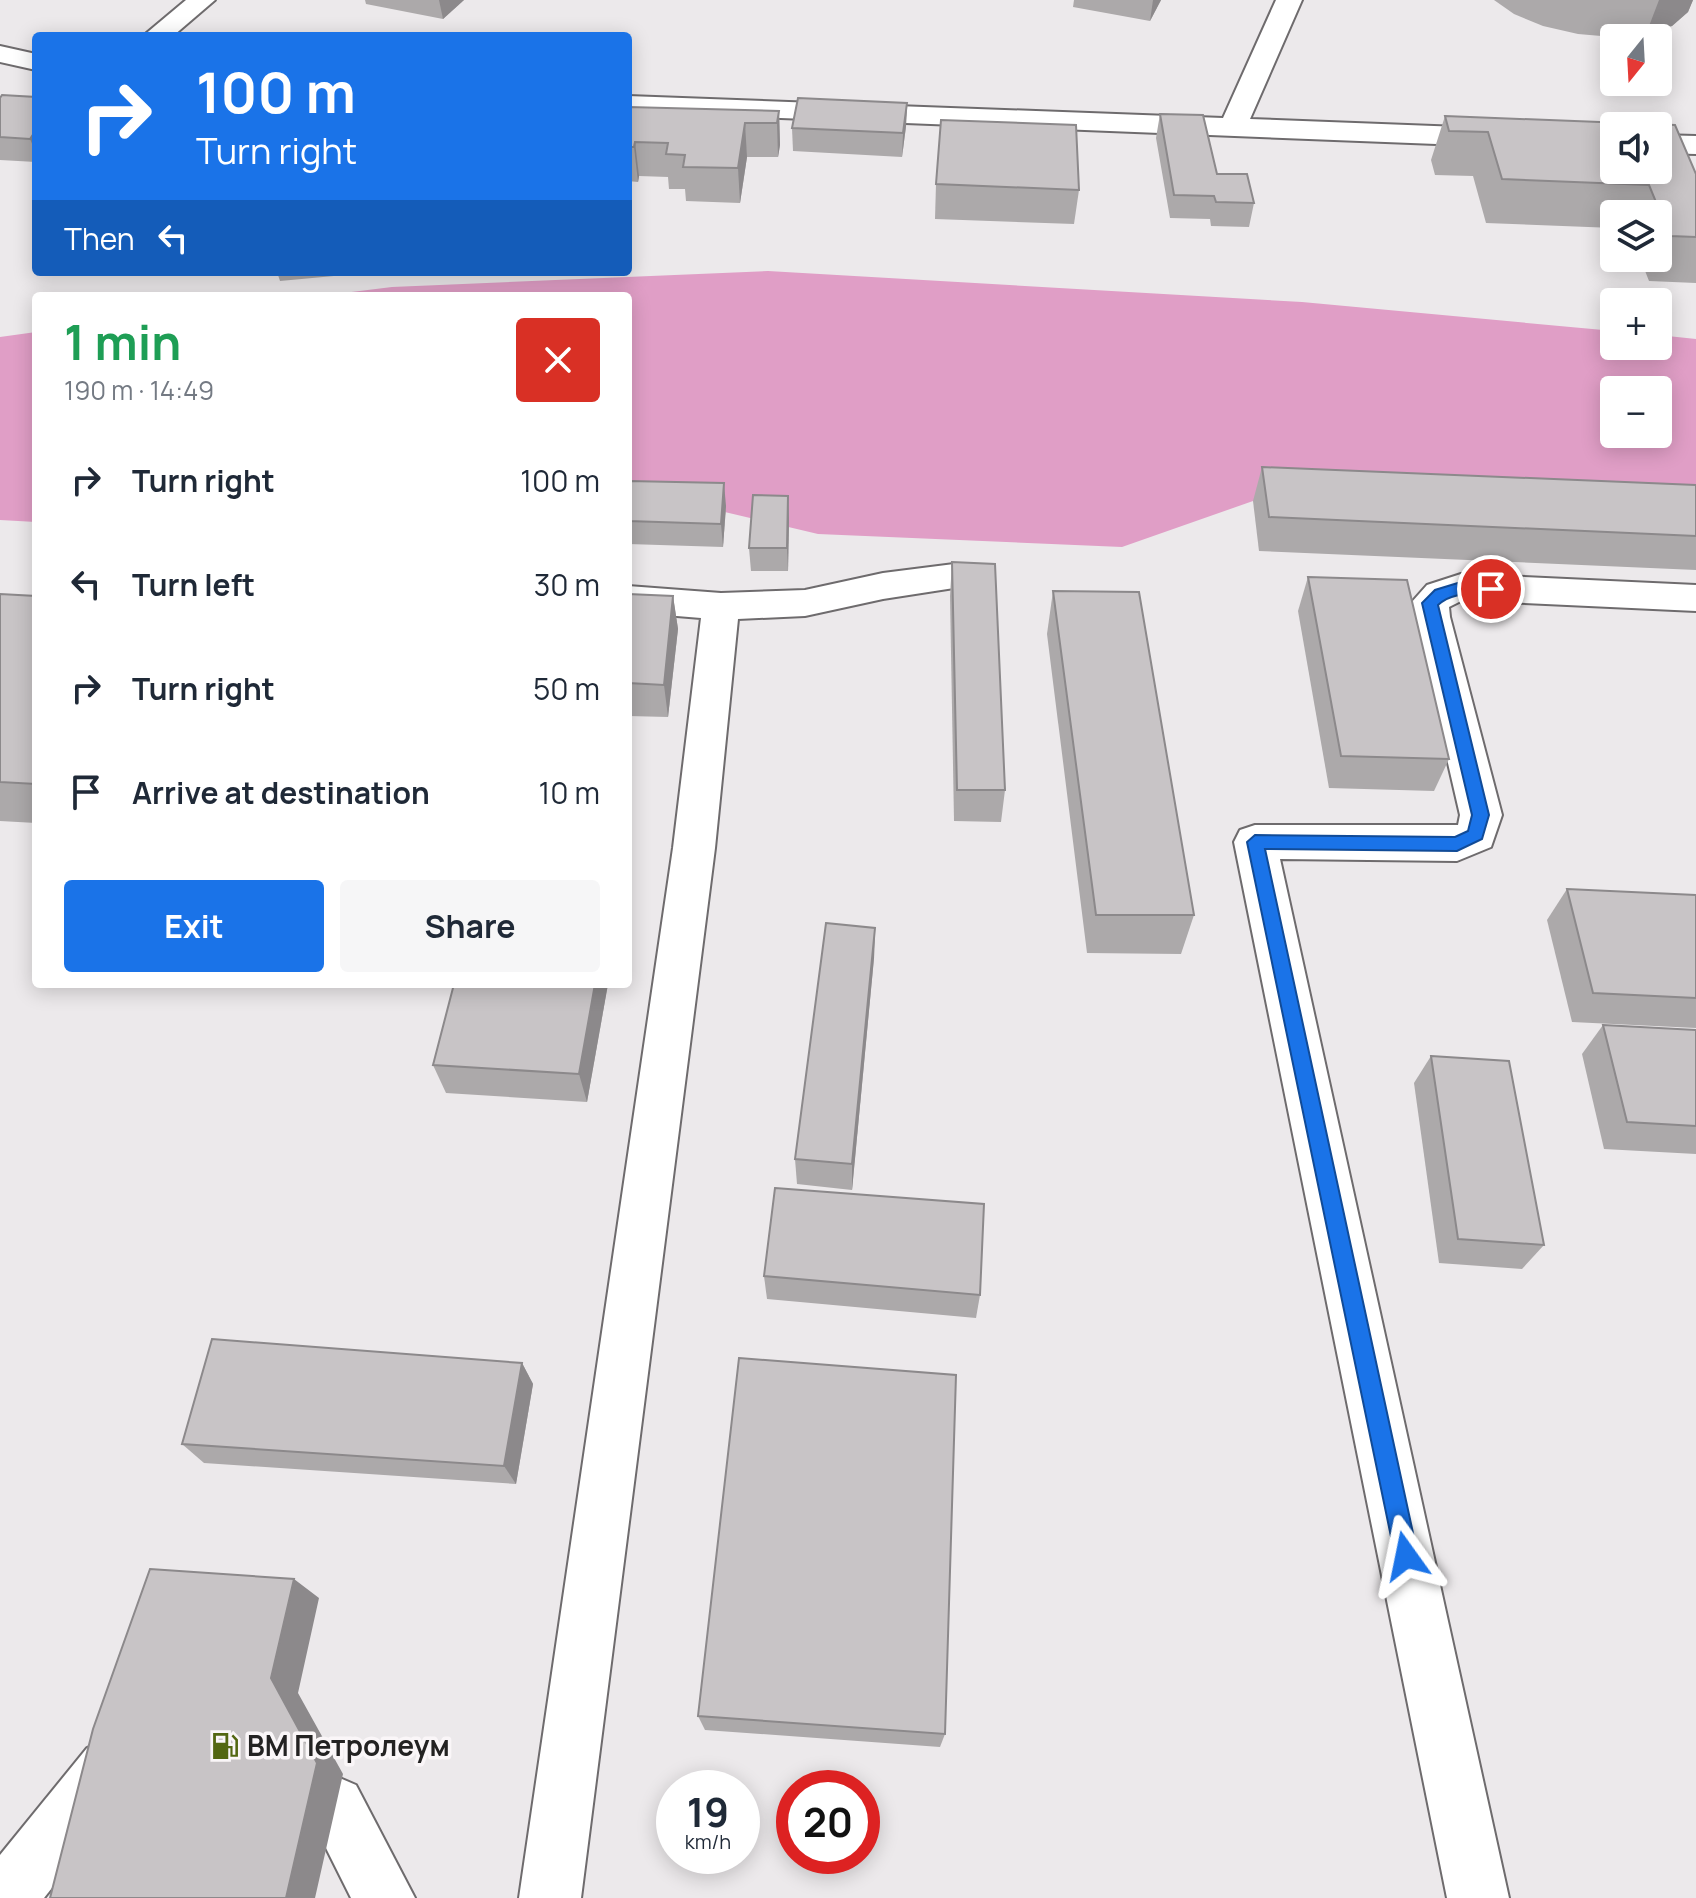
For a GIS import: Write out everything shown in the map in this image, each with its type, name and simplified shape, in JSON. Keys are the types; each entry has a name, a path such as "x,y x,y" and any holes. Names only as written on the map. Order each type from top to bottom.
{"street":[{"path":"161,32 202,0"},
{"path":"1232,129 1289,0"},
{"path":"0,54 32,61"},
{"path":"632,104 1600,142"},
{"path":"1672,144 1696,145"},
{"path":"632,599 721,606 805,603 883,586 954,577"},
{"path":"1478,1898 1255,842 1457,844 1476,835 1481,815 1431,617 1430,603 1440,594 1461,587 1696,598"},
{"path":"550,1898 694,848 721,606"},
{"path":"0,1897 11,1890 129,1742"},
{"path":"335,1806 384,1898"}],"shaded area":[{"path":"768,271 1302,302 1600,330 1600,360 1672,360 1672,336 1696,339 1696,520 1253,501 1122,547 818,534 712,509 632,507 632,292 351,292 392,287"},
{"path":"32,333 32,522 0,520 0,337"}],"building":[{"path":"2,95 32,97 30,139 0,137"},
{"path":"798,98 907,103 903,133 792,128"},
{"path":"632,107 779,111 777,123 745,123 738,168 683,167 685,155 666,154 668,143 635,142 634,147"},
{"path":"1160,114 1203,115 1217,174 1247,174 1254,203 1216,202 1214,196 1174,195"},
{"path":"1445,116 1600,122 1600,183 1502,179 1488,132 1449,131"},
{"path":"941,120 1076,125 1079,190 936,184"},
{"path":"1672,125 1675,125 1696,174 1696,237 1672,236 1672,200 1655,200 1649,185 1624,184 1672,184"},
{"path":"1262,467 1696,485 1696,536 1269,517"},
{"path":"632,481 724,483 721,524 632,521"},
{"path":"753,495 788,496 787,548 749,548"},
{"path":"952,562 995,564 1005,790 957,790"},
{"path":"1308,577 1407,580 1449,759 1341,756"},
{"path":"1053,591 1139,592 1194,915 1096,915"},
{"path":"0,594 32,596 32,784 0,782"},
{"path":"632,594 673,596 664,685 632,683"},
{"path":"1567,889 1696,895 1696,998 1593,993"},
{"path":"826,923 875,928 852,1164 795,1159"},
{"path":"453,988 594,988 579,1074 433,1065"},
{"path":"1603,1025 1696,1030 1696,1126 1627,1122"},
{"path":"1431,1056 1509,1061 1544,1245 1458,1239"},
{"path":"775,1188 984,1204 980,1295 764,1276"},
{"path":"212,1339 522,1363 504,1466 182,1444"},
{"path":"739,1358 956,1375 945,1734 698,1716"},
{"path":"150,1569 294,1579 271,1678 317,1763 286,1898 50,1898 93,1729"}],"place":[{"name":"ВМ Петролеум","path":"225,1746"}],"route":[{"path":"1406,1556 1255,842 1457,844 1476,835 1481,815 1430,603 1440,594 1461,587 1491,589"}]}
